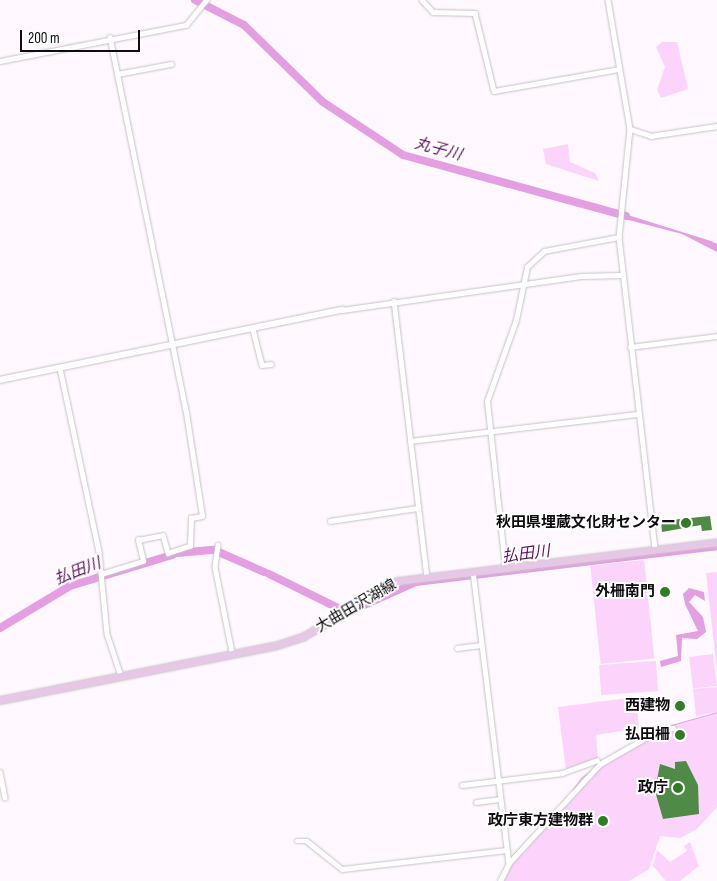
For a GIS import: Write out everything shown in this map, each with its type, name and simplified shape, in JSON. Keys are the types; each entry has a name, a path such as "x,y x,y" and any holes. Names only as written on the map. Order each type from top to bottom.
{"main road":[{"name":"大曲田沢湖線","path":"0,700 304,636 397,581 717,542"}],"street":[{"path":"0,61 189,23 206,0"},
{"path":"422,0 434,12 475,12 494,90 619,69"},
{"path":"608,0 630,129 619,236 630,347 655,550"},
{"path":"101,574 143,561 138,540 163,535 168,553 190,546 191,518 202,516 172,345 110,38"},
{"path":"117,74 171,64"},
{"path":"630,129 651,136 717,126"},
{"path":"505,567 487,395 516,320 527,267 544,251 619,236"},
{"path":"0,380 394,301 522,286 581,276 622,275"},
{"path":"394,301 427,576"},
{"path":"253,329 262,365 271,364"},
{"path":"630,347 717,336"},
{"path":"60,368 101,574 107,634 121,676"},
{"path":"410,441 638,414"},
{"path":"330,520 418,508"},
{"path":"218,545 215,555 232,652"},
{"path":"473,571 499,799 509,864"},
{"path":"457,648 481,645"},
{"path":"500,881 509,864 600,764 660,728 673,728"},
{"path":"462,785 562,773 597,760"},
{"path":"0,772 5,798"},
{"path":"476,802 499,799"},
{"path":"297,841 307,841 342,869 506,850"}],"shaded area":[{"path":"662,42 677,42 688,89 661,98 657,90 665,67 656,47"},
{"path":"568,144 570,162 595,173 599,181 546,164 543,149"},
{"path":"618,212 711,241 717,244 717,252 682,234 617,217"},
{"path":"644,560 654,658 601,664 590,566"},
{"path":"717,572 717,670 706,573"},
{"path":"689,588 704,592 705,601 695,595 689,602 703,617 706,632 697,639 682,638 681,661 661,667 660,661 678,656 676,635 698,631 685,604 683,594"},
{"path":"713,654 717,686 693,689 689,657"},
{"path":"656,661 658,691 601,695 599,665"},
{"path":"717,687 717,712 696,716 693,689"},
{"path":"636,697 639,728 596,735 598,758 566,770 558,707"},
{"path":"717,713 717,807 697,829 680,838 660,836 649,869 629,881 500,881 509,863 600,764 661,729"},
{"path":"690,842 699,866 680,881 666,881 653,866 657,850 670,862 687,851 684,846"}],"building":[{"name":"秋田県埋蔵文化財センター","path":"710,516 712,530 702,531 701,525 662,532 661,521"},
{"name":"政庁","path":"686,761 698,785 699,814 663,819 655,791 660,764 675,769 675,762"}],"waterway":[{"name":"丸子川","path":"195,0 244,25 323,102 403,155 626,216"},
{"name":"払田川","path":"344,614 416,582 717,546"},
{"name":"払田川","path":"177,553 214,550 264,572"},
{"name":"払田川","path":"0,628 70,586 172,555"},
{"name":"払田川","path":"269,574 340,609"},
{"path":"657,729 717,712"},
{"path":"569,795 581,778 611,755"},
{"path":"509,859 520,847"}],"place":[{"name":"秋田県埋蔵文化財センター","path":"686,523"},
{"name":"外柵南門","path":"665,592"},
{"name":"西建物","path":"680,706"},
{"name":"払田柵","path":"680,735"},
{"name":"政庁","path":"678,788"},
{"name":"政庁東方建物群","path":"603,821"}]}
